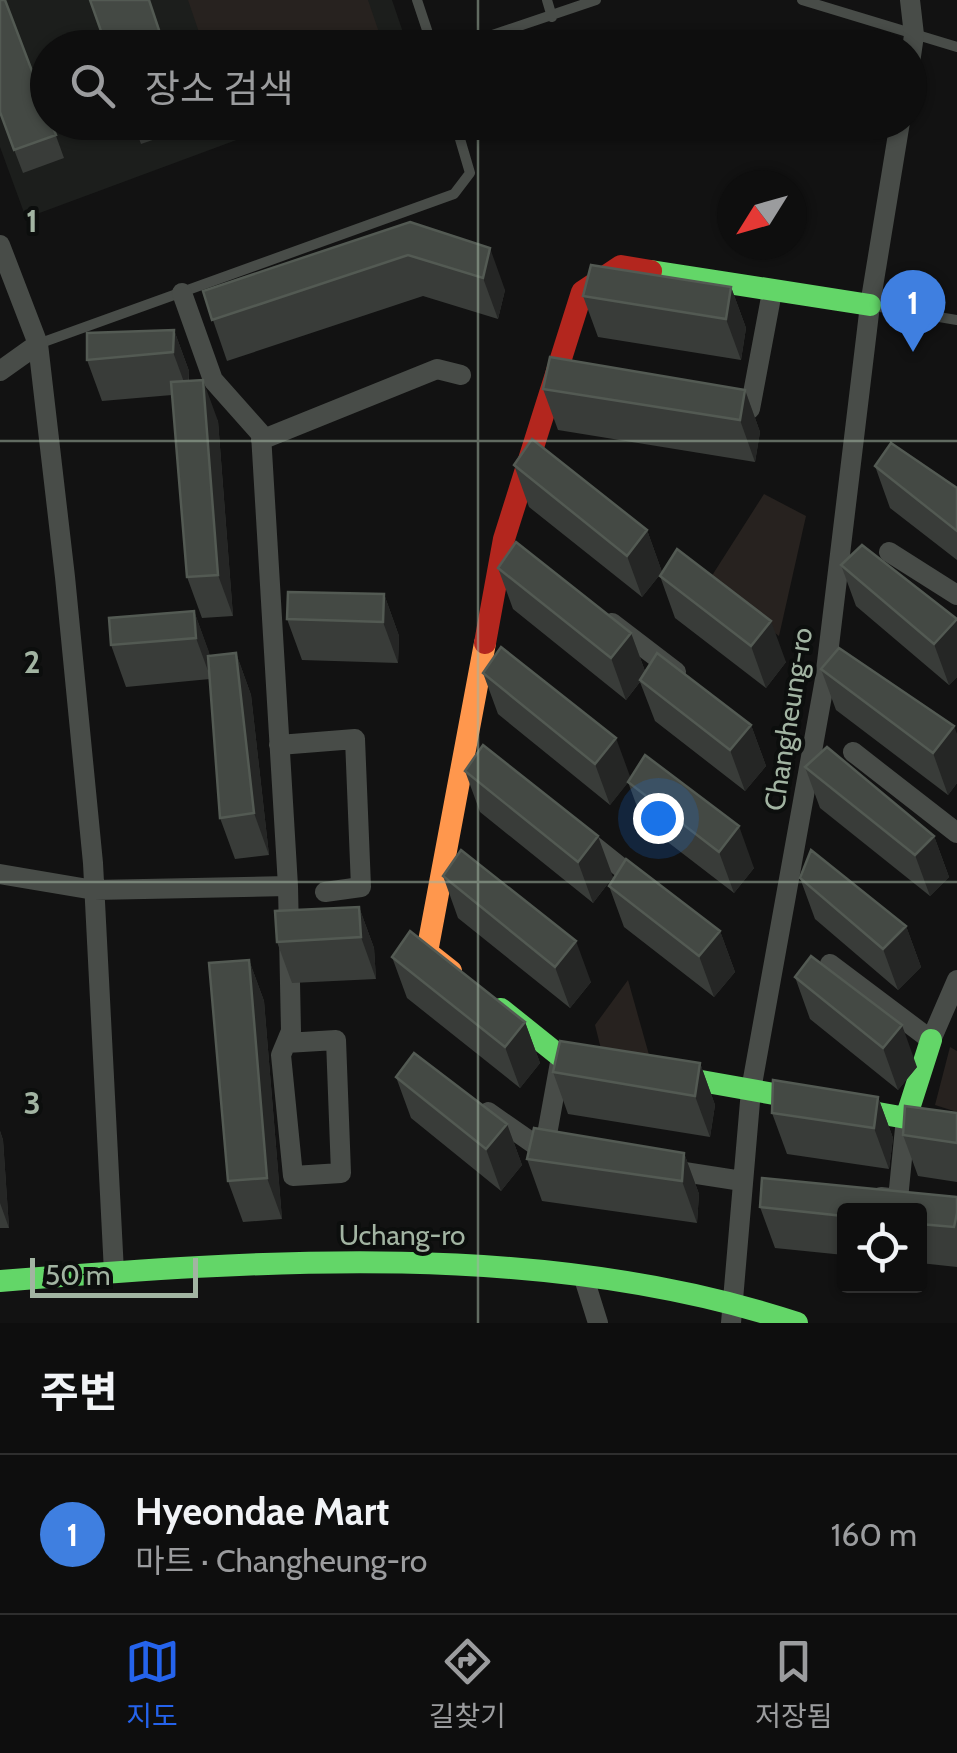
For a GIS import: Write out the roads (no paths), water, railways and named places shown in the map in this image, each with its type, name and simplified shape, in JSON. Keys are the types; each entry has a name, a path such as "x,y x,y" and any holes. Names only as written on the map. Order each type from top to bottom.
{"street":[{"path":"910,0 913,30"},
{"name":"Changheung-ro","path":"730,1323 751,1090 825,680 870,305 897,140"},
{"path":"0,245 38,344 94,890 114,1272"},
{"path":"618,1066 561,1056 427,952 470,766 501,557 561,383 582,292 622,266 870,305"},
{"path":"696,402 750,409 772,292"},
{"path":"182,294 213,380 261,440 288,886 291,1031 286,1043 282,1055 292,1176 342,1173 336,1040 286,1043"},
{"path":"0,371 38,344"},
{"path":"261,440 437,369 460,375"},
{"path":"889,552 957,595"},
{"path":"501,557 529,560"},
{"path":"589,606 694,686"},
{"path":"280,744 354,739 361,888 325,892"},
{"path":"853,752 957,832"},
{"path":"561,820 653,893"},
{"path":"0,874 94,890 288,886"},
{"path":"830,964 932,1040"},
{"path":"858,1194 905,1200 906,1118 957,980"},
{"path":"468,1098 553,1152 561,1056"},
{"path":"656,1073 906,1118"},
{"path":"652,1168 742,1181"},
{"name":"Uchang-ro","path":"0,1281 114,1272 442,1261 583,1276 730,1298 797,1323"},
{"path":"583,1276 598,1323"}],"lane":[{"path":"416,0 427,30"},
{"path":"547,0 552,17"},
{"path":"511,30 596,0"},
{"path":"802,0 898,30"},
{"path":"927,38 957,46"},
{"path":"38,344 454,194 470,173 460,140"},
{"path":"870,305 957,320"}],"place":[{"name":"Hyeondae Mart","path":"913,352"}]}
